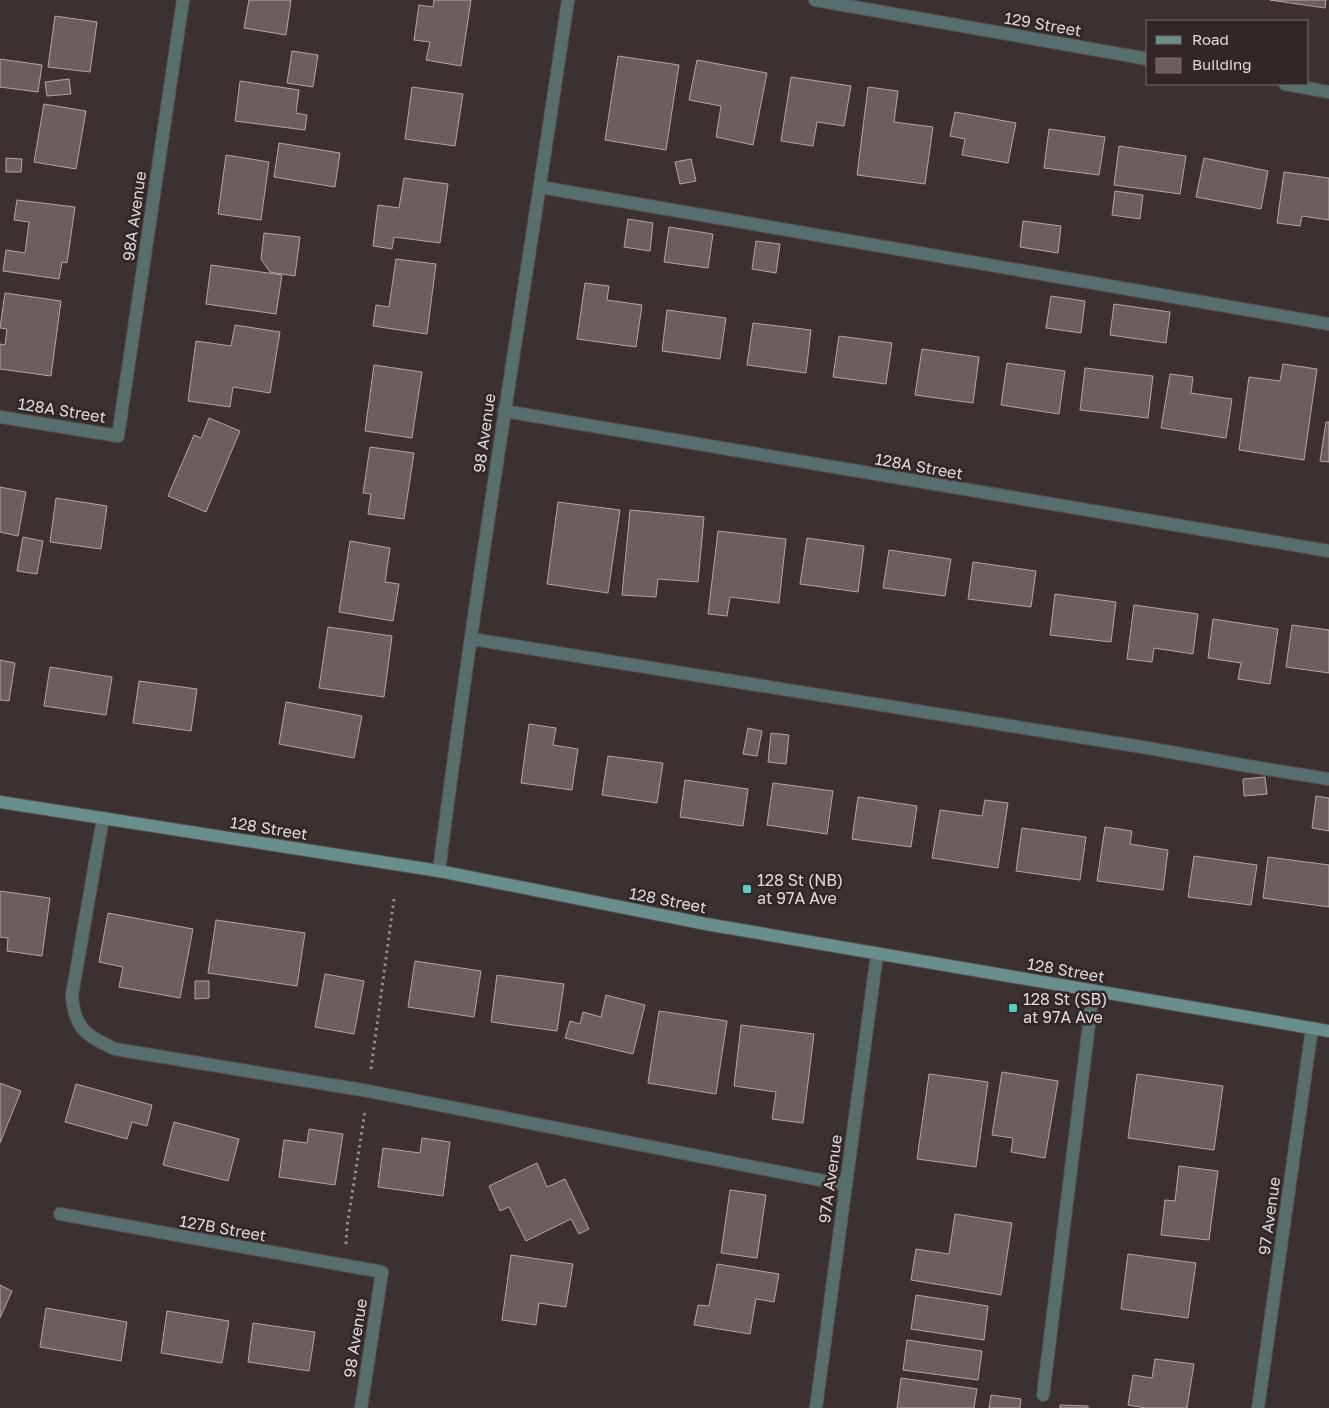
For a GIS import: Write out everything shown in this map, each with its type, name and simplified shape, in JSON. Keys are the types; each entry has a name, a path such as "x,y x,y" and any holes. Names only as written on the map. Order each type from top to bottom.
{"main road":[{"name":"128 Street","path":"0,802 439,871 706,924 1093,992 1329,1031"}],"street":[{"name":"98A Avenue","path":"118,436 183,0"},
{"name":"98 Avenue","path":"439,871 504,411 568,0"},
{"name":"129 Street","path":"815,0 1146,59"},
{"path":"1290,85 1329,92"},
{"path":"540,187 1329,324"},
{"name":"128A Street","path":"504,411 1329,551"},
{"name":"128A Street","path":"0,417 118,436"},
{"path":"472,639 1329,779"},
{"path":"102,818 72,995 73,1013 81,1028 96,1040 115,1049 368,1091 845,1185"},
{"name":"97A Avenue","path":"816,1408 876,954"},
{"path":"1043,1395 1093,992"},
{"name":"97 Avenue","path":"1258,1408 1312,1028"},
{"name":"127B Street","path":"60,1214 382,1272"},
{"name":"98 Avenue","path":"361,1408 382,1272"}],"path":[{"path":"371,1073 394,899"},
{"path":"346,1244 366,1106"}],"building":[{"path":"249,0 291,0 286,35 244,28"},
{"path":"434,0 471,0 461,66 426,60 430,42 414,40 419,5 433,7"},
{"path":"1270,0 1326,0 1325,8"},
{"path":"55,16 97,22 90,72 48,67"},
{"path":"292,51 318,55 313,87 287,83"},
{"path":"618,56 679,65 666,150 605,140"},
{"path":"0,59 42,65 38,92 0,87"},
{"path":"697,60 767,73 753,145 716,137 721,106 689,100"},
{"path":"791,77 851,86 844,126 817,122 813,146 781,141"},
{"path":"69,79 71,94 47,96 45,82"},
{"path":"240,81 299,90 296,113 307,115 305,130 235,121"},
{"path":"412,87 463,94 455,146 405,139"},
{"path":"868,87 898,91 894,122 933,127 925,184 857,175"},
{"path":"44,104 86,111 76,169 34,162"},
{"path":"955,112 1016,123 1008,163 962,155 965,139 950,136"},
{"path":"1049,129 1105,137 1099,175 1044,168"},
{"path":"279,143 340,153 335,187 274,177"},
{"path":"1119,146 1186,156 1180,194 1114,185"},
{"path":"226,155 269,162 261,220 218,214"},
{"path":"6,158 22,159 21,172 6,172"},
{"path":"1204,158 1268,171 1261,209 1196,197"},
{"path":"691,159 696,181 680,184 675,162"},
{"path":"1284,172 1329,178 1329,220 1302,216 1300,226 1277,223"},
{"path":"404,178 448,184 440,243 394,237 392,249 373,246 378,205 399,208"},
{"path":"1115,191 1143,195 1140,219 1112,215"},
{"path":"17,200 75,207 67,263 62,262 59,279 3,271 6,250 25,253 29,222 14,220"},
{"path":"628,219 653,223 650,251 624,247"},
{"path":"1023,221 1061,226 1058,253 1020,247"},
{"path":"669,227 713,234 708,268 664,262"},
{"path":"264,233 300,237 295,276 270,272 261,259"},
{"path":"756,241 780,244 776,273 752,269"},
{"path":"396,259 436,264 427,334 373,326 376,305 389,307"},
{"path":"211,265 282,275 276,314 206,304"},
{"path":"585,283 609,286 607,300 642,305 636,347 577,339"},
{"path":"5,293 61,301 51,376 0,369 0,344 5,345 7,329 0,328"},
{"path":"1051,296 1085,301 1081,333 1046,328"},
{"path":"1114,304 1170,312 1166,343 1110,335"},
{"path":"667,310 726,318 720,359 662,351"},
{"path":"753,323 811,330 806,373 747,365"},
{"path":"235,325 280,332 270,393 233,387 230,407 188,401 196,341 231,346"},
{"path":"839,336 892,343 886,384 833,377"},
{"path":"922,349 979,357 973,403 915,395"},
{"path":"1007,363 1065,371 1059,414 1001,405"},
{"path":"1283,364 1317,369 1304,460 1239,450 1249,377 1280,381"},
{"path":"374,365 422,372 412,438 365,431"},
{"path":"1085,368 1153,376 1148,418 1080,410"},
{"path":"1170,374 1193,377 1191,393 1232,399 1226,438 1161,428"},
{"path":"209,418 240,431 206,512 168,496 194,435 201,438"},
{"path":"1326,422 1329,422 1329,462 1320,461"},
{"path":"370,447 414,453 404,519 368,514 371,494 363,493"},
{"path":"0,487 26,492 18,536 0,532"},
{"path":"56,498 107,506 101,549 50,542"},
{"path":"558,502 620,510 608,593 547,584"},
{"path":"630,510 704,517 698,582 658,579 656,597 622,595"},
{"path":"718,531 786,539 779,603 730,597 727,616 708,614"},
{"path":"23,537 43,541 37,574 17,571"},
{"path":"807,538 864,546 858,592 800,584"},
{"path":"350,541 390,548 385,582 399,584 393,621 339,612"},
{"path":"889,550 951,559 945,596 883,588"},
{"path":"973,562 1036,571 1031,607 968,599"},
{"path":"1055,594 1116,602 1111,642 1050,635"},
{"path":"1134,605 1198,614 1193,654 1154,648 1152,662 1127,659"},
{"path":"1213,619 1278,629 1270,684 1238,679 1241,663 1208,658"},
{"path":"1292,625 1329,630 1329,673 1286,667"},
{"path":"328,627 392,636 384,697 319,688"},
{"path":"0,660 15,663 9,701 0,700"},
{"path":"50,667 112,677 106,715 44,706"},
{"path":"139,681 197,689 191,731 133,723"},
{"path":"286,702 362,716 354,758 279,744"},
{"path":"529,724 556,728 553,745 578,749 572,790 521,783"},
{"path":"748,728 762,731 757,756 743,754"},
{"path":"771,733 789,735 786,764 768,762"},
{"path":"608,756 663,763 657,803 602,795"},
{"path":"1265,777 1267,794 1244,796 1243,779"},
{"path":"685,780 748,789 743,826 680,817"},
{"path":"773,783 833,791 827,834 767,825"},
{"path":"1316,796 1329,798 1329,831 1312,828"},
{"path":"858,797 917,806 911,847 852,839"},
{"path":"985,800 1008,803 998,868 932,858 940,810 982,816"},
{"path":"1105,827 1132,831 1130,844 1168,850 1163,890 1097,881"},
{"path":"1022,828 1086,837 1080,880 1016,871"},
{"path":"1194,856 1257,865 1251,905 1188,897"},
{"path":"1268,857 1329,865 1329,907 1263,898"},
{"path":"0,891 50,898 42,956 7,951 8,938 0,937"},
{"path":"108,913 193,929 180,998 119,987 123,967 99,962"},
{"path":"216,920 305,933 297,986 208,973"},
{"path":"415,961 481,971 474,1017 408,1007"},
{"path":"325,974 364,981 354,1034 315,1027"},
{"path":"497,975 564,984 557,1031 491,1022"},
{"path":"195,981 209,981 209,998 195,999"},
{"path":"606,995 645,1005 633,1054 565,1038 570,1021 580,1024 583,1012 601,1017"},
{"path":"659,1011 727,1021 716,1094 648,1083"},
{"path":"741,1025 814,1034 803,1123 772,1119 776,1092 734,1086"},
{"path":"1002,1072 1058,1081 1045,1158 1011,1152 1013,1138 992,1135"},
{"path":"929,1074 988,1082 976,1167 917,1159"},
{"path":"1137,1074 1223,1086 1214,1150 1128,1138"},
{"path":"0,1083 21,1091 0,1143"},
{"path":"76,1084 152,1105 147,1126 132,1122 127,1139 65,1122"},
{"path":"174,1122 239,1139 228,1181 163,1165"},
{"path":"309,1129 343,1134 335,1185 279,1177 284,1140 307,1143"},
{"path":"422,1138 450,1142 443,1196 378,1187 383,1148 420,1153"},
{"path":"537,1163 547,1187 565,1179 589,1229 579,1234 571,1219 526,1241 509,1207 500,1211 489,1186"},
{"path":"1179,1166 1218,1171 1209,1240 1161,1235 1165,1200 1175,1201"},
{"path":"730,1190 766,1195 757,1258 721,1253"},
{"path":"955,1214 1012,1223 1001,1295 911,1280 916,1249 949,1254"},
{"path":"1128,1254 1196,1263 1188,1318 1121,1309"},
{"path":"511,1255 573,1264 566,1307 539,1303 536,1325 502,1320"},
{"path":"717,1264 779,1274 774,1302 756,1299 750,1334 694,1325 698,1305 709,1306"},
{"path":"0,1285 12,1291 0,1318"},
{"path":"916,1295 988,1306 984,1340 911,1329"},
{"path":"46,1308 127,1322 121,1361 40,1347"},
{"path":"167,1311 229,1321 222,1363 161,1353"},
{"path":"253,1323 315,1332 309,1371 248,1362"},
{"path":"907,1340 982,1351 978,1380 903,1370"},
{"path":"1155,1359 1194,1364 1187,1408 1146,1408 1128,1405 1133,1375 1152,1378"},
{"path":"901,1378 977,1389 974,1408 897,1408"},
{"path":"991,1395 1021,1399 1020,1408 989,1408"},
{"path":"1060,1405 1088,1406 1088,1408 1060,1408"}],"place":[{"name":"128 St (NB) at 97A Ave","path":"747,889"},
{"name":"128 St (SB) at 97A Ave","path":"1013,1008"}]}
